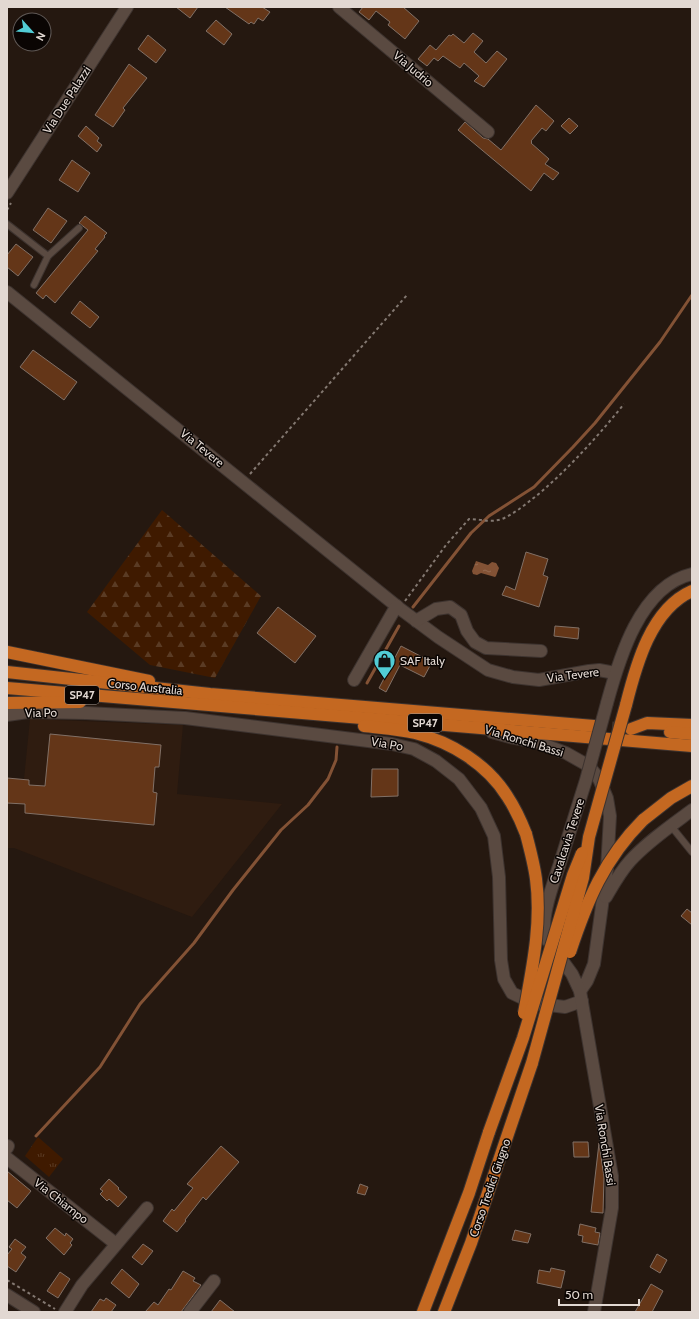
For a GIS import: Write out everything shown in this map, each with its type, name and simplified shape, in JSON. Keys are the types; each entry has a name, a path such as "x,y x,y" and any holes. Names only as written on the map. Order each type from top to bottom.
{"highway":[{"path":"532,1063 583,878 589,838 639,660 657,623 671,605 692,591"},
{"name":"SP47","path":"7,652 210,694 594,726"},
{"name":"Corso Australia","path":"7,672 210,694"},
{"name":"Corso Australia","path":"7,688 157,702"},
{"name":"SP47","path":"7,703 157,702"},
{"name":"Via Po","path":"157,702 692,746"},
{"path":"276,711 414,733 442,742 468,756 483,768 507,796 518,816 526,834 531,853 536,886 538,914 534,954 523,1014 489,1132"},
{"path":"692,726 647,723 631,729 692,734"},
{"path":"532,1063 580,924 607,865 616,851 643,820 671,798 692,786"},
{"path":"489,1132 523,1038 573,875 589,838"},
{"name":"Corso Tredici Giugno","path":"444,1312 476,1229 532,1063"},
{"name":"Corso Tredici Giugno","path":"423,1312 469,1193 489,1132"}],"street":[{"name":"Via Due Palazzi","path":"7,193 127,7"},
{"name":"Via Judrio","path":"339,7 488,132"},
{"name":"Via Tevere","path":"7,292 398,607 438,637 488,670 513,677 538,680 579,672 599,670 615,673 633,628 650,603 665,588 692,574"},
{"path":"354,680 393,612 398,607"},
{"path":"416,621 436,609 450,607 461,615 467,631 475,642 486,648 541,651"},
{"name":"Cavalcavia Tevere","path":"581,996 572,974 546,938 544,931 545,913 586,780 615,673"},
{"name":"Via Po","path":"7,715 28,712 86,713 185,718 392,744 414,749 436,761 459,779 481,808 494,836 499,877 501,960 504,980 512,993 533,1004 565,1007 581,996"},
{"name":"Via Ronchi Bassi","path":"479,728 510,737 537,742 566,753 589,766 599,779 607,798 610,816 607,869 594,964 581,996 612,1176 612,1208 594,1312"},
{"name":"Via Ronchi Bassi","path":"602,906 615,881 638,852 692,810"},
{"name":"Via Chiampo","path":"7,1151 116,1244"},
{"path":"62,1312 82,1285 147,1208"},
{"path":"190,1312 214,1281"},
{"path":"7,1295 34,1312"}],"lane":[{"path":"7,224 48,256"},
{"path":"34,285 48,256 79,228"},
{"path":"672,826 692,852"}],"path":[{"path":"243,481 407,295"},
{"path":"398,607 446,545 469,519 490,522 502,519 522,507 552,482 599,434 624,404"},
{"path":"7,1280 62,1312"}],"shaded area":[{"path":"30,719 183,725 177,794 282,804 192,917 14,848 7,848 7,777 24,779"}],"green space":[{"path":"162,510 261,596 215,678 150,665 87,612"},
{"path":"38,1137 63,1159 49,1177 25,1156"}],"water":[{"path":"476,561 488,565 492,562 496,563 499,568 496,576 481,573 477,575 473,574 472,571"}],"building":[{"path":"176,7 198,7 190,18"},
{"path":"225,7 262,7 270,12 263,21 258,18 254,24 251,22 249,24"},
{"path":"363,7 403,7 419,21 405,39 388,25 390,22 376,11 369,20 359,12"},
{"path":"216,20 232,34 224,45 206,31"},
{"path":"473,33 483,41 474,52 486,63 497,51 507,59 484,87 474,81 479,76 464,63 460,68 443,56 438,61 434,58 427,66 418,59 430,45 436,50 449,35 451,36 453,34 464,43"},
{"path":"148,35 166,50 156,63 138,49"},
{"path":"129,64 147,78 123,108 125,110 113,127 95,115"},
{"path":"536,105 554,121 546,131 542,128 531,143 549,159 545,164 559,173 553,180 544,173 531,191 458,130 465,122 483,138 488,139 501,150"},
{"path":"569,118 578,126 570,134 561,126"},
{"path":"86,126 99,138 97,141 102,145 97,152 78,136"},
{"path":"72,160 90,173 78,192 59,180"},
{"path":"48,208 67,221 51,243 33,230"},
{"path":"85,216 107,233 95,249 98,251 55,303 46,295 43,299 36,293 88,230 79,223"},
{"path":"16,244 33,257 18,276 7,267 7,255"},
{"path":"80,301 99,317 90,328 71,313"},
{"path":"33,350 77,382 64,400 20,367"},
{"path":"526,552 548,559 543,575 548,577 539,607 502,595 506,586 515,590"},
{"path":"278,607 316,636 295,663 257,633"},
{"path":"555,626 579,628 578,639 554,636"},
{"path":"401,646 432,662 424,677 400,665 386,692 379,688"},
{"path":"50,734 161,745 159,767 155,767 153,792 157,793 154,825 25,813 25,804 7,803 7,778 29,780 29,785 45,786"},
{"path":"372,769 398,769 398,796 371,797"},
{"path":"687,909 692,913 692,925 681,916"},
{"path":"573,1142 588,1142 589,1157 574,1157"},
{"path":"599,1143 604,1177 603,1213 591,1212"},
{"path":"221,1146 239,1162 206,1200 203,1197 177,1232 163,1221 172,1209 174,1211 193,1188 187,1184"},
{"path":"7,1171 31,1191 17,1208 7,1200"},
{"path":"109,1179 127,1197 118,1207 109,1199 107,1201 100,1194 103,1191 100,1189"},
{"path":"360,1184 368,1187 365,1195 357,1193"},
{"path":"580,1224 596,1228 595,1232 600,1233 598,1245 582,1242 583,1236 578,1235"},
{"path":"55,1228 65,1236 66,1233 73,1239 70,1243 72,1245 64,1255 46,1238"},
{"path":"515,1230 531,1234 528,1243 512,1240"},
{"path":"15,1239 26,1247 21,1253 26,1257 16,1272 7,1266 7,1255 12,1249 9,1247"},
{"path":"143,1244 153,1251 142,1265 132,1257"},
{"path":"657,1254 667,1260 660,1273 650,1267"},
{"path":"551,1268 565,1271 561,1288 537,1283 539,1270 550,1272"},
{"path":"122,1269 139,1284 129,1298 111,1283"},
{"path":"183,1271 195,1278 193,1281 201,1285 181,1312 145,1312 154,1302 158,1305 169,1289 171,1290"},
{"path":"60,1272 70,1279 58,1298 47,1291"},
{"path":"651,1284 663,1291 652,1312 635,1312"},
{"path":"106,1298 116,1305 111,1312 91,1312 100,1299 104,1301"},
{"path":"220,1300 235,1312 211,1312"}],"waterway":[{"path":"413,607 471,533 489,516 534,487 595,423 660,342 692,295"},
{"path":"367,683 399,626"},
{"path":"36,1136 100,1067 140,1004 194,943 233,890 281,830 308,805 328,779 336,760 337,747"}],"tunnel":[{"path":"594,726 630,729"}],"place":[{"name":"SAF Italy","path":"384,680"}]}
